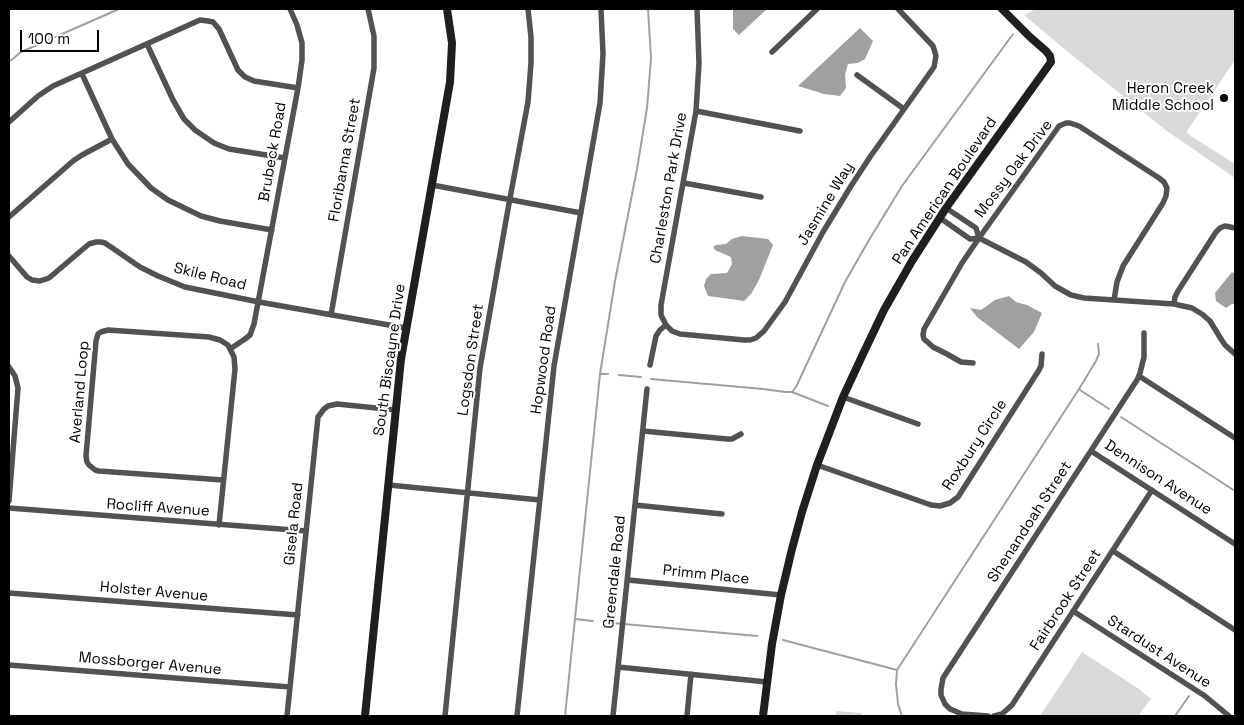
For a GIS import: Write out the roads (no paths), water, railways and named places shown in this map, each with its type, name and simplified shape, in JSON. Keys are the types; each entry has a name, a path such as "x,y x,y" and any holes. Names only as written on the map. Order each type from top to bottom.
{"street":[{"name":"Brubeck Road","path":"230,349 250,335 254,324 298,88 302,60 302,42 290,9"},
{"name":"Floribanna Street","path":"331,314 374,68 374,36 368,9"},
{"name":"South Biscayne Drive","path":"365,716 401,359 451,72 452,43 447,9"},
{"name":"Logsdon Street","path":"445,716 480,368 528,102 530,37 528,9"},
{"name":"Hopwood Road","path":"517,716 554,366 600,103 604,54 600,9"},
{"name":"Charleston Park Drive","path":"666,325 662,318 661,310 696,111 699,63 697,9"},
{"path":"772,52 817,9"},
{"name":"Jasmine Way","path":"666,325 672,331 683,334 744,340 754,339 761,335 785,302 850,186 935,64 936,56 931,43 898,9"},
{"name":"Pan American Boulevard","path":"763,716 772,644 781,595 802,512 817,465 843,397 862,354 912,261 946,208 1050,65 1051,60 1046,51 1002,9"},
{"path":"9,122 53,86 203,20 212,22 219,28 238,70 244,77 254,81 298,88"},
{"path":"147,44 173,100 184,119 195,130 214,143 229,149 285,158"},
{"path":"82,74 112,139 135,172 151,188 168,200 192,212 210,218 272,230"},
{"path":"857,75 904,109"},
{"path":"696,111 800,130"},
{"name":"Mossy Oak Drive","path":"979,238 1057,129 1070,123 1079,126 1161,180 1167,188 1163,203 1122,266 1116,282 1114,300"},
{"path":"9,217 73,161 112,139"},
{"path":"684,183 761,197"},
{"path":"432,185 581,213"},
{"path":"946,208 976,228 979,238 939,302 923,332 924,339 933,347 961,362 973,363"},
{"path":"940,218 970,239 979,238 1033,267 1055,286 1071,295 1084,298 1174,304 1192,308 1206,317 1225,345 1235,354"},
{"path":"1174,304 1179,289 1217,230 1225,226 1235,228"},
{"name":"Skile Road","path":"9,256 27,277 40,281 49,278 89,244 101,242 140,267 174,283 198,290 406,328"},
{"path":"650,365 656,336 666,325"},
{"name":"Averland Loop","path":"223,480 99,471 88,465 86,456 96,337 101,332 108,330 209,337 220,340 230,349"},
{"name":"Shenandoah Street","path":"962,715 950,709 943,700 941,690 943,678 1139,376 1144,357 1144,333"},
{"path":"219,525 235,369 234,357 230,349"},
{"name":"Roxbury Circle","path":"817,465 931,505 940,506 950,503 958,497 1039,370 1042,354"},
{"path":"9,367 15,376 18,388 11,436 9,501"},
{"path":"1139,376 1235,438"},
{"path":"646,389 643,431 727,439 732,439 741,434"},
{"path":"843,397 918,424"},
{"name":"Gisela Road","path":"287,716 317,423 320,413 328,406 337,404 396,410"},
{"name":"Greendale Road","path":"614,716 643,431"},
{"name":"Dennison Avenue","path":"1091,450 1235,544"},
{"path":"388,485 540,500"},
{"name":"Fairbrook Street","path":"994,716 1002,714 1012,705 1152,490"},
{"path":"635,505 722,514"},
{"name":"Rocliff Avenue","path":"9,508 306,531"},
{"path":"1113,550 1235,630"},
{"name":"Primm Place","path":"628,580 781,595"},
{"name":"Holster Avenue","path":"9,593 298,615"},
{"name":"Stardust Avenue","path":"1073,611 1206,696 1229,716"},
{"name":"Mossborger Avenue","path":"9,665 290,687"},
{"path":"618,667 767,682"},
{"path":"686,716 691,674"},
{"path":"962,715 988,716"}],"waterway":[{"path":"9,62 21,52 119,9"},
{"path":"565,716 600,374 647,108 651,58 648,9"},
{"path":"651,379 792,392 845,282 902,186 1013,34"},
{"path":"902,716 898,704 897,670 1079,389 1099,354 1098,344"},
{"path":"600,374 608,374"},
{"path":"619,375 641,377"},
{"path":"1080,390 1109,409"},
{"path":"792,392 828,406"},
{"path":"1121,417 1235,491"},
{"path":"575,619 593,621"},
{"path":"613,623 757,636"},
{"path":"783,640 897,670"},
{"path":"1175,716 1189,696"}],"place":[{"name":"Heron Creek Middle School","path":"1224,98"}]}
